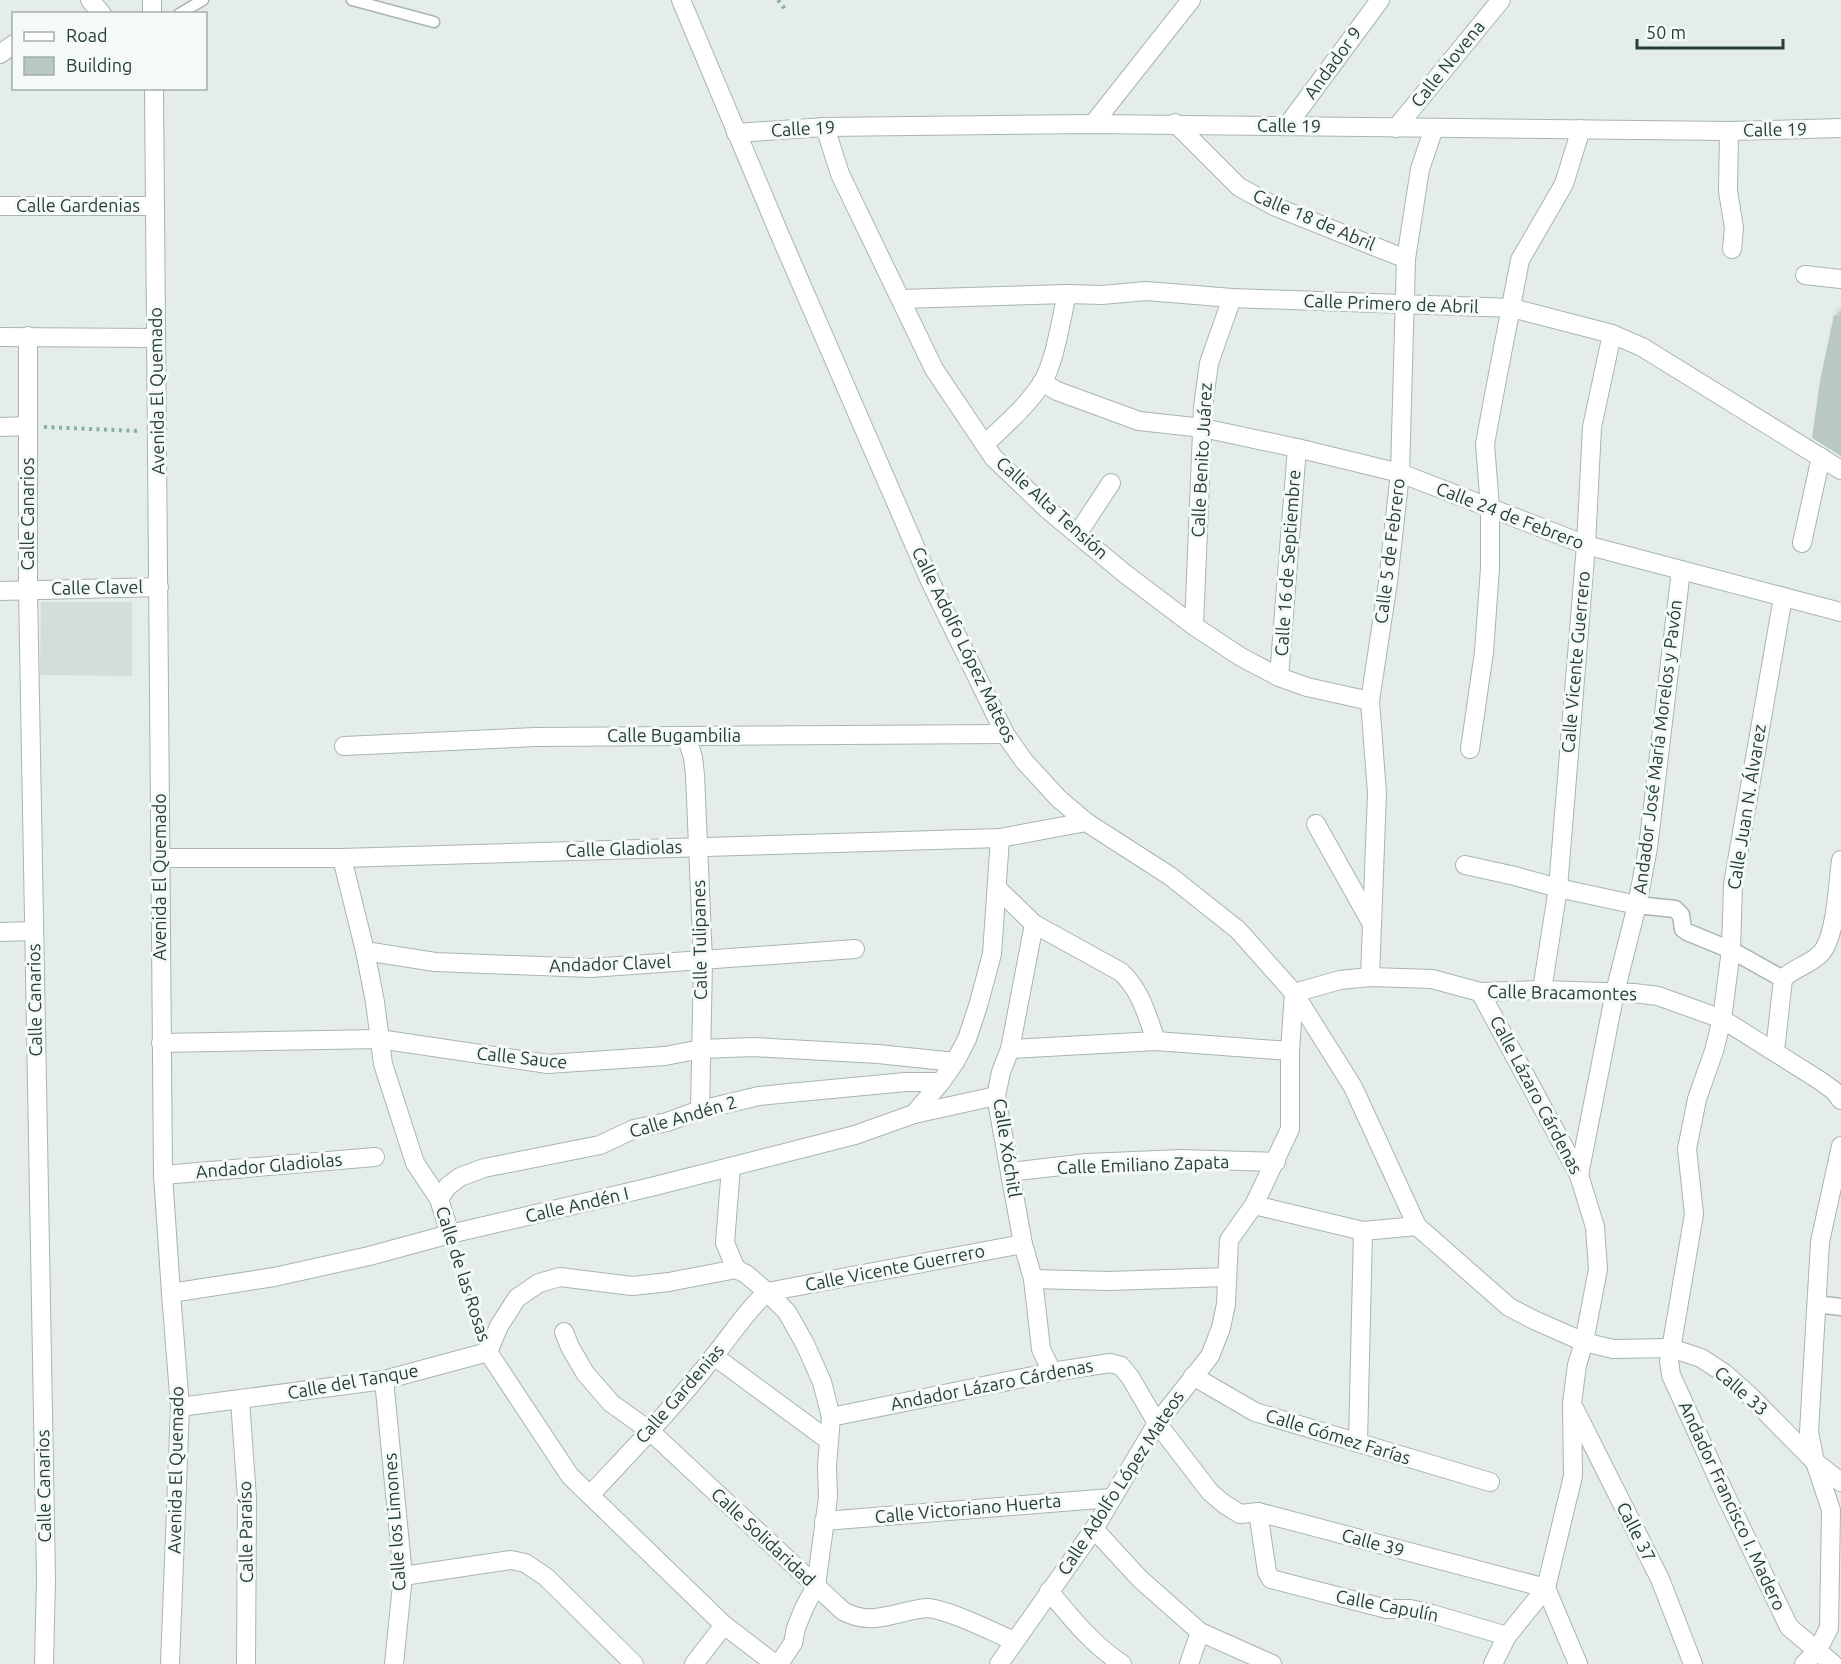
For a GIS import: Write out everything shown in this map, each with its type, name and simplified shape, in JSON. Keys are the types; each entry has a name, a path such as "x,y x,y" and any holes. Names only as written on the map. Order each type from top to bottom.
{"street":[{"path":"90,0 100,12"},
{"name":"Calle Adolfo López Mateos","path":"681,0 736,133 930,581 1005,734 1024,761 1058,798 1086,822 1170,876 1238,930 1294,993 1290,1051 1290,1129 1254,1205 1229,1240 1226,1304 1221,1328 1210,1356 1157,1423 1094,1529 1049,1591 1009,1656"},
{"path":"1093,123 1191,0"},
{"name":"Andador 9","path":"1287,126 1380,0"},
{"name":"Calle Novena","path":"1396,128 1501,0"},
{"name":"Avenida El Quemado","path":"154,90 163,1175 180,1407 170,1664"},
{"name":"Calle 19","path":"736,133 825,127 1093,123 1730,131 1841,128"},
{"name":"Calle 18 de Abril","path":"1175,123 1239,187 1276,207 1407,259"},
{"name":"Calle Alta Tensión","path":"825,127 840,174 934,369 993,457 1047,509 1124,573 1194,626 1241,657 1279,677 1307,687 1370,701"},
{"name":"Calle 5 de Febrero","path":"1370,977 1377,793 1370,701 1388,582 1400,473 1407,259 1420,169 1434,128"},
{"path":"1470,749 1484,652 1490,568 1490,508 1485,444 1520,260 1563,184 1581,129"},
{"path":"1730,131 1728,191 1734,228 1732,249"},
{"name":"Calle Gardenias","path":"0,206 156,206"},
{"path":"1805,275 1841,279"},
{"name":"Calle Primero de Abril","path":"901,299 1102,295 1146,291 1232,298 1512,309 1612,334 1642,347 1841,470"},
{"path":"985,444 1020,410 1042,382 1049,368 1067,294"},
{"name":"Calle Benito Juárez","path":"1194,626 1203,407 1209,363 1232,298"},
{"name":"Calle Vicente Guerrero","path":"1542,990 1558,888 1586,545 1592,427 1612,334"},
{"name":"Calle Canarios","path":"28,336 28,590 46,1578 44,1664"},
{"path":"0,337 156,338"},
{"name":"Calle 24 de Febrero","path":"1042,382 1057,391 1139,421 1203,428 1400,473 1586,545 1841,612"},
{"path":"0,427 28,426"},
{"name":"Calle 16 de Septiembre","path":"1279,677 1297,448"},
{"path":"1802,543 1821,457"},
{"path":"1078,533 1111,483"},
{"name":"Andador José María Morelos y Pavón","path":"1579,1175 1615,993 1637,905 1648,848 1681,570"},
{"name":"Calle Clavel","path":"0,591 159,586"},
{"name":"Calle Juan N. Álvarez","path":"1722,1019 1731,950 1733,884 1783,597"},
{"name":"Calle Bugambilia","path":"344,746 535,737 1005,734"},
{"name":"Calle Tulipanes","path":"686,736 693,757 703,961 700,1110"},
{"name":"Calle Gladiolas","path":"160,858 342,858 1000,838 1086,822"},
{"path":"1316,824 1372,925"},
{"path":"914,1114 941,1082 967,1039 992,954 1000,838"},
{"name":"Calle de las Rosas","path":"342,858 365,951 375,1002 383,1064 414,1162 439,1198 450,1234"},
{"path":"1775,1051 1783,979 1790,971 1806,965 1822,953 1831,938 1841,860"},
{"path":"1465,865 1637,905 1675,909 1681,915 1683,929 1731,950 1783,979"},
{"path":"997,888 1034,924 1121,972 1133,984 1143,1003 1156,1041"},
{"name":"Calle Xóchitl","path":"1034,924 1010,1049 1001,1072 996,1096 1023,1244 1033,1279 1041,1349 1052,1371"},
{"path":"0,932 33,931"},
{"name":"Andador Clavel","path":"365,951 435,962 591,968 855,949"},
{"name":"Calle Bracamontes","path":"1294,993 1340,980 1370,977 1432,979 1480,992 1542,990 1658,996 1722,1019 1833,1090 1841,1100"},
{"name":"Calle Lázaro Cárdenas","path":"1480,992 1579,1175 1595,1227 1598,1269 1584,1342 1577,1365 1572,1404 1573,1476 1546,1588"},
{"path":"1254,1205 1363,1231 1417,1226 1353,1087 1294,993"},
{"name":"Andador Francisco I. Madero","path":"1722,1019 1714,1051 1697,1099 1687,1149 1694,1214 1669,1361 1671,1375 1789,1627 1811,1658 1833,1664"},
{"name":"Calle Sauce","path":"161,1043 379,1039 548,1064 665,1056 701,1049 753,1047 878,1054 955,1062"},
{"path":"1010,1049 1156,1041 1290,1051"},
{"name":"Calle Andén 2","path":"439,1198 448,1186 460,1177 484,1168 600,1145 634,1128 668,1122 700,1110 759,1096 906,1082 941,1082"},
{"name":"Calle Andén I","path":"171,1293 274,1277 369,1256 450,1234 731,1167 855,1135 914,1114 996,1096"},
{"path":"1811,1658 1829,1628 1831,1510 1815,1462 1809,1432 1820,1242 1841,1146"},
{"name":"Andador Gladiolas","path":"163,1175 375,1157"},
{"name":"Calle Emiliano Zapata","path":"1010,1172 1088,1163 1181,1159 1276,1162"},
{"path":"731,1167 725,1243 736,1269"},
{"name":"Calle 33","path":"1417,1226 1509,1307 1584,1342 1613,1349 1671,1348 1701,1358 1724,1373 1750,1396 1815,1462 1841,1482"},
{"path":"1358,1443 1363,1231"},
{"name":"Calle Vicente Guerrero","path":"767,1292 1023,1244"},
{"path":"488,1352 499,1326 517,1298 539,1283 560,1277 632,1286 669,1282 736,1269 746,1274 787,1312 822,1382 831,1417 828,1440 828,1498 816,1586 804,1608 793,1643 777,1664"},
{"path":"1033,1279 1109,1281 1226,1277"},
{"name":"Calle Gardenias","path":"590,1495 650,1431 714,1356 752,1305 767,1292"},
{"path":"1816,1304 1841,1307"},
{"name":"Calle Solidaridad","path":"564,1332 585,1373 610,1403 650,1431 843,1611 868,1620 927,1608 961,1618 1009,1656"},
{"name":"Calle de las Rosas","path":"488,1352 570,1476 724,1625 777,1664"},
{"name":"Calle del Tanque","path":"180,1407 384,1380 488,1352"},
{"path":"714,1356 828,1440"},
{"name":"Andador Lázaro Cárdenas","path":"831,1417 1052,1371 1110,1363 1121,1366 1130,1377 1157,1423"},
{"name":"Calle Gómez Farías","path":"1193,1376 1255,1412 1490,1482"},
{"name":"Calle los Limones","path":"384,1380 403,1576 394,1664"},
{"name":"Calle Paraíso","path":"240,1400 247,1498 246,1664"},
{"name":"Calle 37","path":"1572,1404 1660,1579 1693,1664"},
{"name":"Calle 39","path":"1157,1423 1210,1492 1240,1514 1258,1512 1546,1588"},
{"name":"Calle Victoriano Huerta","path":"824,1521 1111,1498"},
{"name":"Calle Capulín","path":"1258,1512 1268,1577 1286,1584 1388,1609 1410,1609 1432,1614 1507,1636"},
{"path":"1094,1529 1140,1579 1200,1632 1272,1664"},
{"path":"403,1576 511,1560 525,1563 546,1577 634,1664"},
{"path":"1493,1664 1507,1636 1546,1588 1578,1664"},
{"path":"1049,1591 1083,1632 1102,1651 1122,1664"},
{"path":"694,1664 724,1625"},
{"path":"1189,1664 1200,1632"}],"lane":[{"path":"182,12 202,0"},
{"path":"352,0 434,22"}],"path":[{"path":"778,0 785,9"},
{"path":"28,426 157,431"},
{"name":"Calle de las Rosas","path":"450,1234 473,1314 488,1352"}],"shaded area":[{"path":"41,602 132,602 132,676 40,675"}],"building":[{"path":"1834,315 1841,316 1841,456 1812,438 1820,381"}]}
